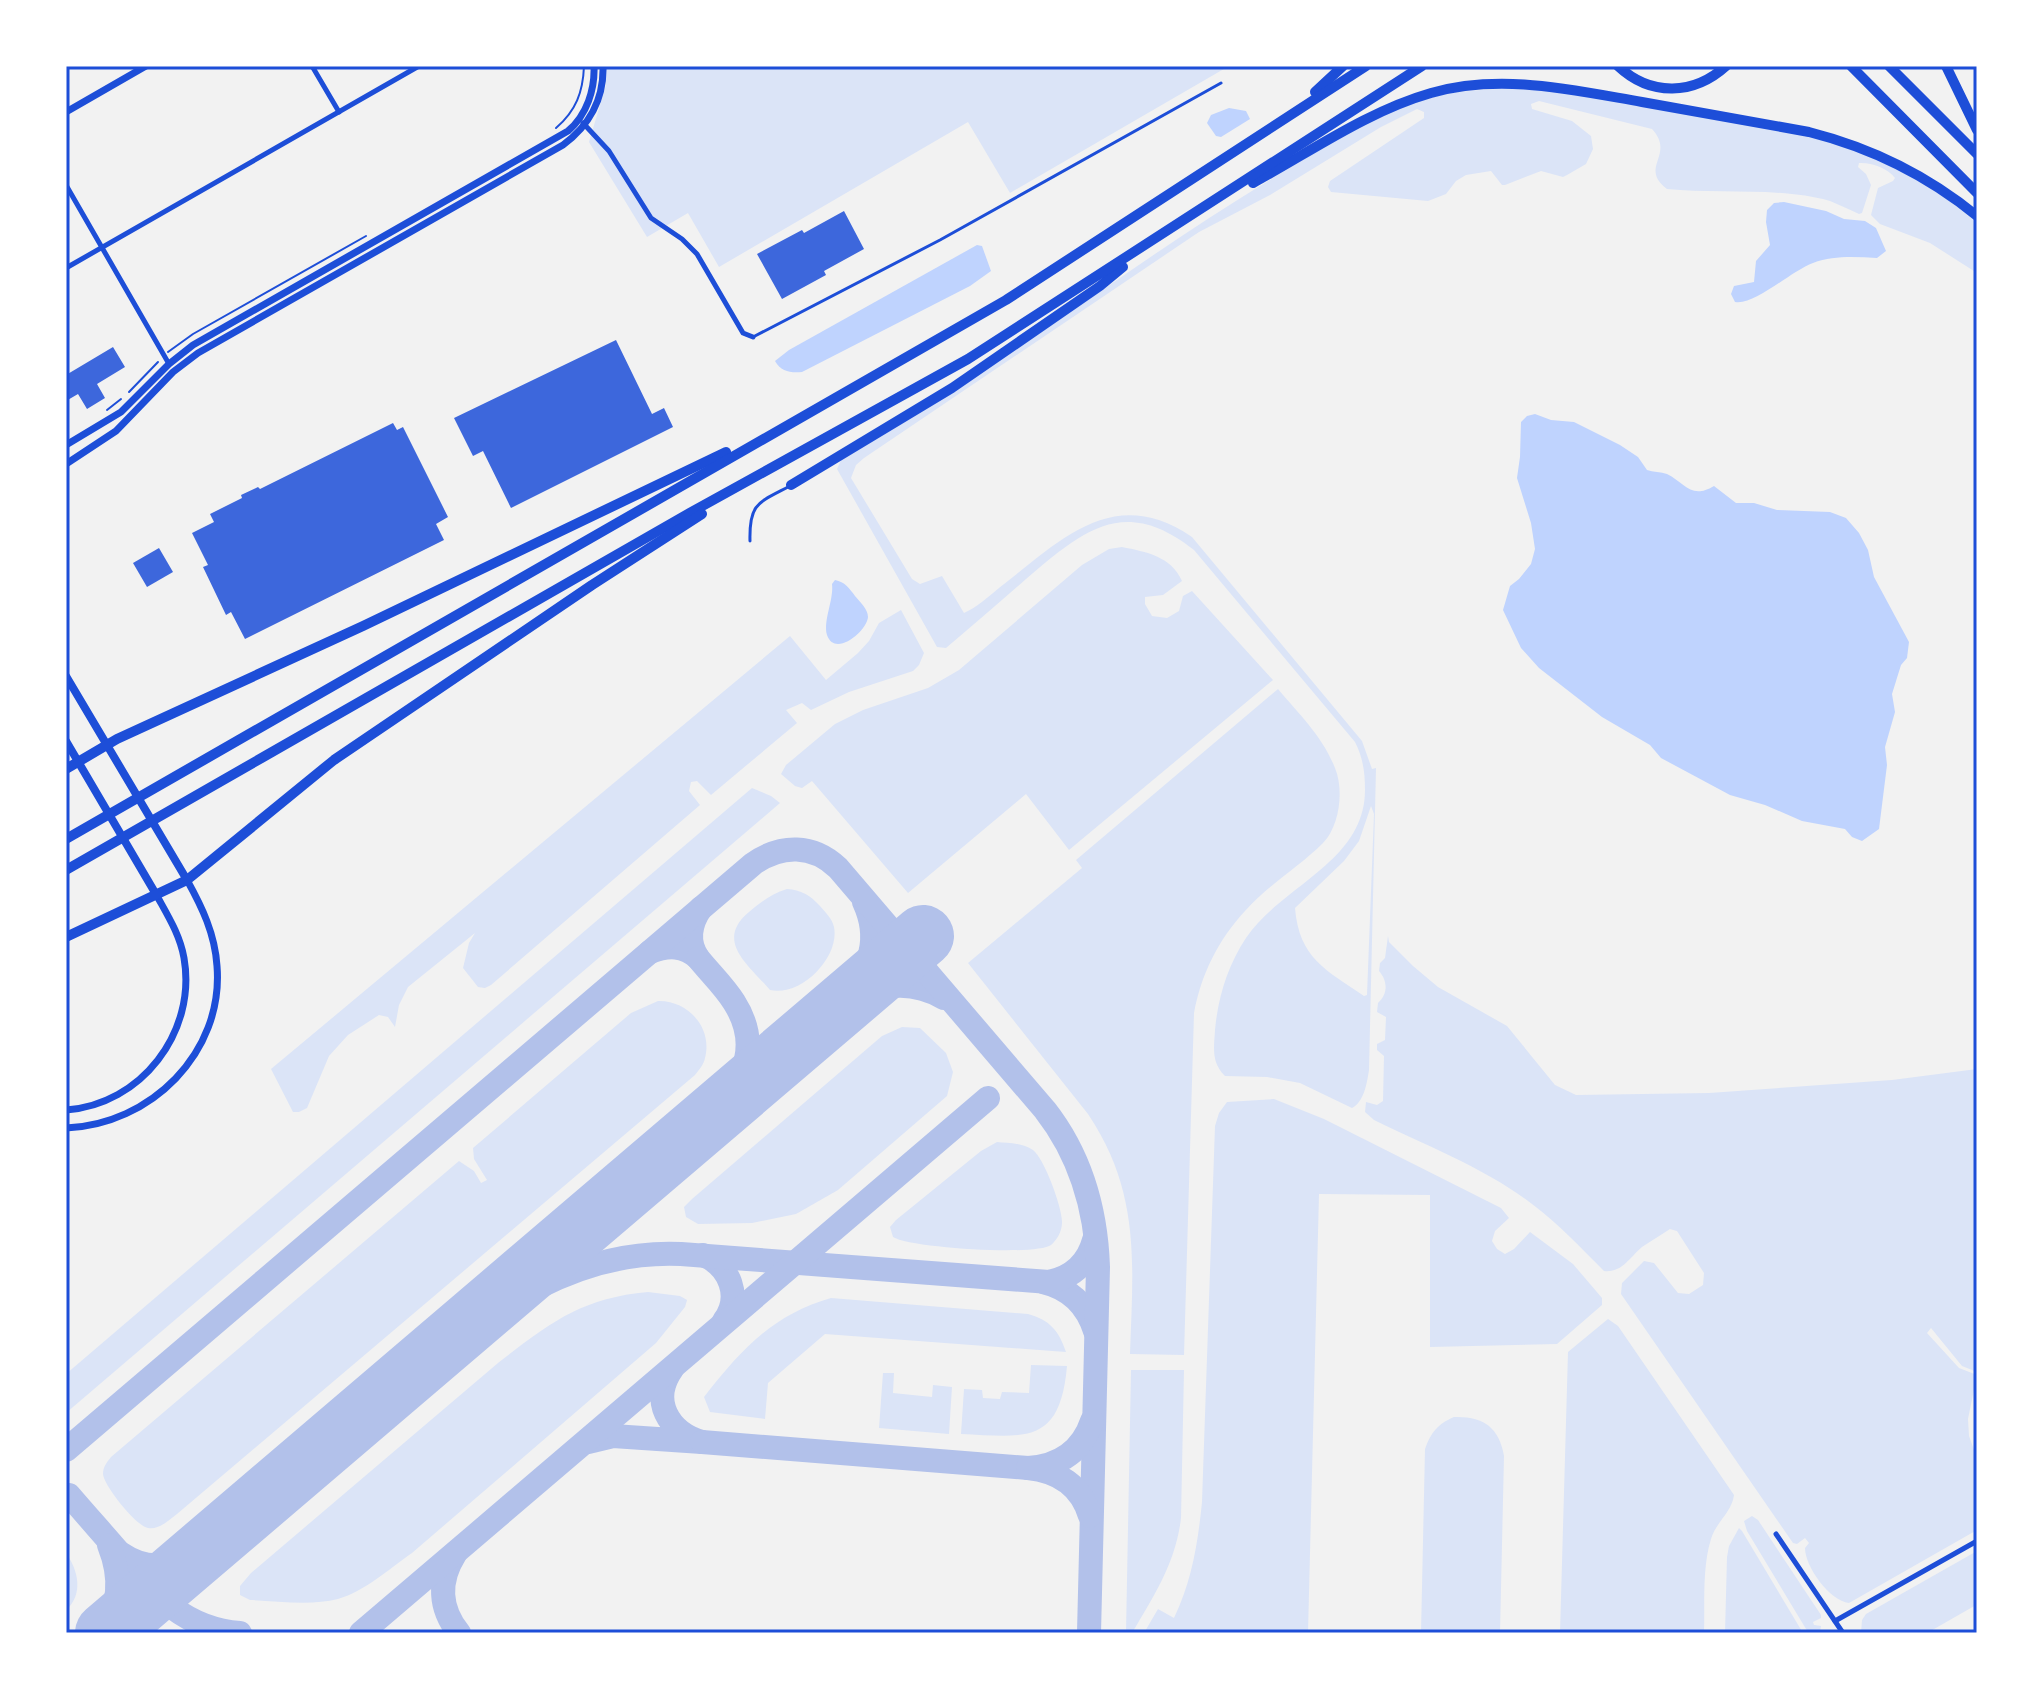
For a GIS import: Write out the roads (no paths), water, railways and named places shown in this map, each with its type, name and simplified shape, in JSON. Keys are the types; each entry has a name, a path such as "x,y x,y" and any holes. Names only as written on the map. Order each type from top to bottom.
{"highway":[{"path":"1285,117 1343,66"},
{"path":"66,839 1006,300 1366,66"},
{"path":"66,870 968,359 1422,66"},
{"path":"1618,66 1638,81 1653,87 1678,90 1704,82 1726,66"},
{"path":"1851,66 1977,193"},
{"path":"1889,66 1977,154"},
{"path":"1946,66 1977,130"},
{"path":"1205,208 1377,115 1414,99 1468,85 1509,83 1573,90 1838,139 1911,170 1977,216"},
{"path":"791,485 952,388 1100,286 1150,244"},
{"path":"66,769 107,745 796,419"},
{"path":"66,937 187,880 334,760 604,577 811,447"}],"main road":[{"path":"66,676 187,880"},
{"path":"66,741 157,896"}],"street":[{"path":"66,112 146,66"},
{"path":"312,66 339,112"},
{"path":"66,268 419,66"},
{"path":"66,445 121,412 169,364 193,345 582,122 591,93 594,66"},
{"path":"66,464 116,431 190,358 563,145 599,97 603,66"},
{"path":"582,122 609,151 651,218 682,239 697,254 743,333 753,337"},
{"path":"66,185 169,364"},
{"path":"66,1128 101,1123 152,1100 182,1073 203,1038 215,1005 217,969 210,930 187,880"},
{"path":"66,1110 97,1104 129,1089 161,1056 179,1024 185,992 184,958 176,930 157,896"},
{"path":"1776,1534 1843,1633"},
{"path":"1835,1621 1977,1541"}],"lane":[{"path":"753,337 940,240 1221,83"},
{"path":"750,541 750,517 757,505 791,485"}],"water":[{"path":"1229,108 1246,111 1250,119 1221,137 1216,136 1207,123 1211,115"},
{"path":"1784,202 1826,211 1844,219 1865,221 1876,228 1886,251 1877,258 1821,260 1752,299 1735,302 1731,294 1734,286 1754,282 1756,261 1770,245 1767,210 1774,203"},
{"path":"977,245 982,246 991,271 970,286 802,372 787,371 775,361 789,350"},
{"path":"1535,414 1551,420 1574,422 1620,445 1638,457 1647,470 1667,474 1694,491 1714,486 1736,503 1754,503 1777,510 1830,512 1846,518 1859,533 1868,550 1874,577 1909,642 1907,658 1901,665 1892,694 1895,712 1885,747 1887,765 1879,829 1862,841 1852,837 1845,829 1802,821 1765,805 1730,795 1661,758 1650,745 1602,717 1539,668 1521,648 1503,610 1510,586 1531,564 1535,549 1531,523 1517,478 1521,422"},
{"path":"835,580 849,588 865,608 868,617 857,635 837,644 831,641 826,629"}]}
